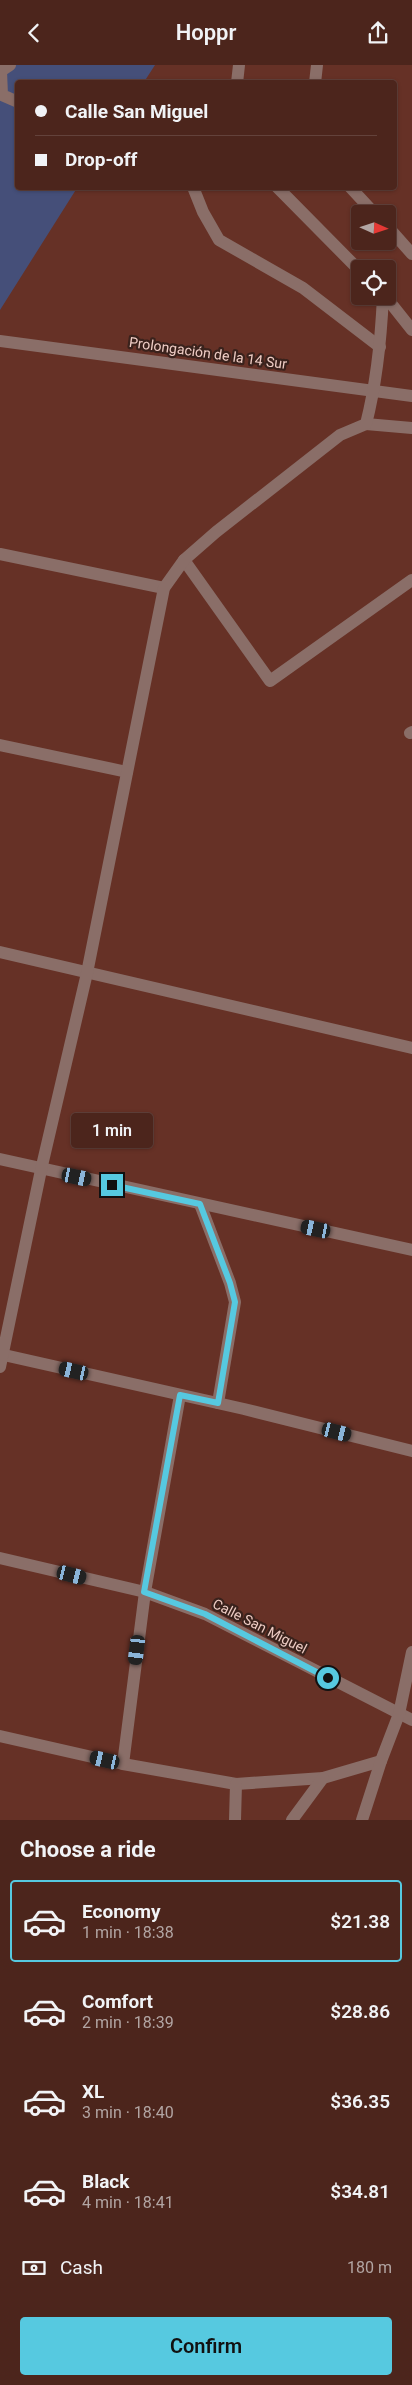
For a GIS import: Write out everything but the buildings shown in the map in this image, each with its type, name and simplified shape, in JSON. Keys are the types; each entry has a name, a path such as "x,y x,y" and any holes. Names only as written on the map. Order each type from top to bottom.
{"street":[{"path":"10,65 1,71 2,95 15,101"},
{"path":"237,80 239,65"},
{"path":"315,80 317,65"},
{"path":"194,190 203,212 219,240 303,288 380,347"},
{"path":"280,190 351,262"},
{"path":"353,190 367,205"},
{"path":"396,236 412,254"},
{"path":"366,424 374,391 383,305"},
{"path":"391,305 412,330"},
{"name":"Prolongación de la 14 Sur","path":"0,341 412,396"},
{"path":"412,427 366,424 340,435 216,531 184,560 164,588 87,973 1,1359 218,1403 412,1451"},
{"path":"0,554 164,588"},
{"path":"184,560 270,681 412,581"},
{"path":"0,745 127,772"},
{"path":"0,953 412,1048"},
{"path":"0,1159 42,1170 412,1250"},
{"path":"200,1204 230,1283 235,1302 218,1403"},
{"path":"123,1764 144,1592 180,1395"},
{"name":"Calle San Miguel","path":"0,1558 144,1592 205,1614 412,1720"},
{"path":"362,1820 381,1761 399,1715 412,1653"},
{"path":"0,1736 123,1764 236,1785 323,1778 381,1761"},
{"path":"292,1820 323,1778"},
{"path":"235,1820 236,1785"}],"shaded area":[{"path":"0,65 155,65 145,80 15,80 15,190 76,190 0,310"}],"route":[{"path":"112,1185 200,1204 230,1283 235,1302 218,1403 180,1395 144,1592 205,1614 328,1678"}]}
